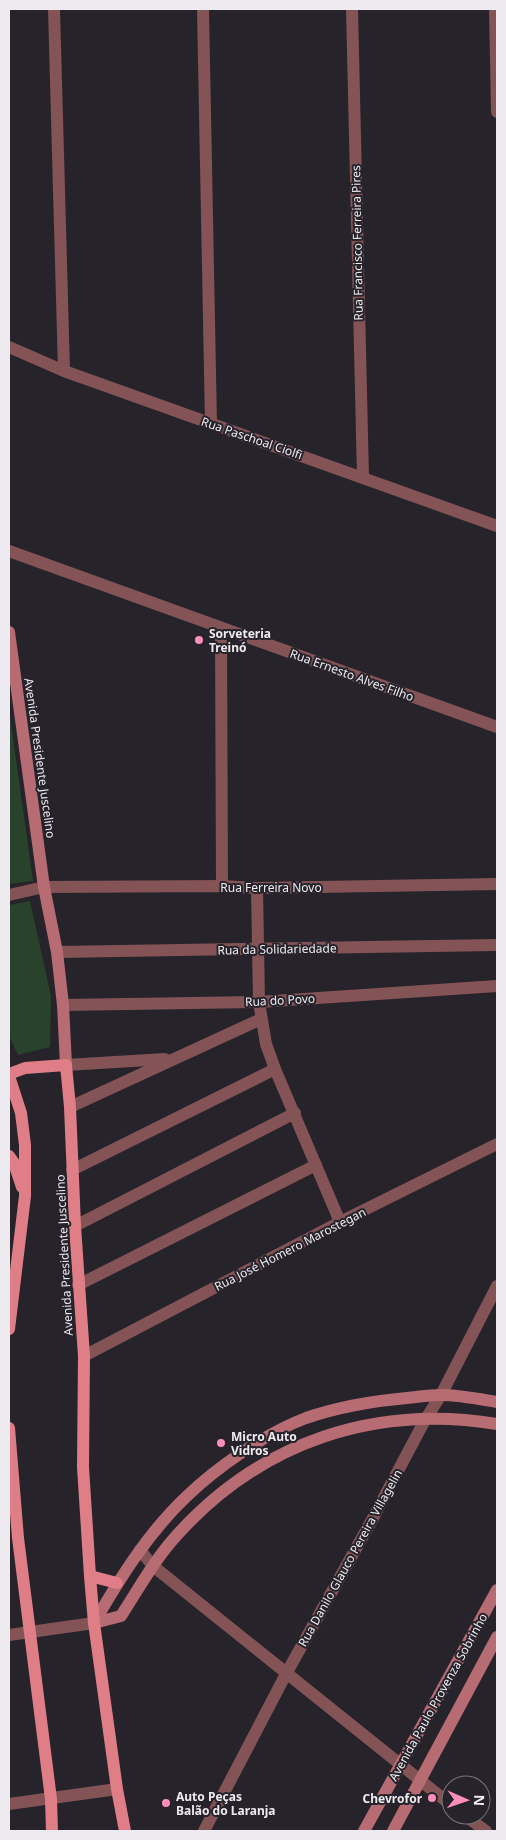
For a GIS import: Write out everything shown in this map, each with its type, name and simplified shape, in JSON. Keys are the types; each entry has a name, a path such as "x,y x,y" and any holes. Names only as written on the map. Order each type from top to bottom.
{"main road":[{"name":"Avenida Presidente Juscelino","path":"9,632 44,888 57,952 63,1005 70,1107 78,1285 84,1356 84,1467 90,1576 94,1623 117,1789 126,1830"},
{"path":"9,1329 25,1196 25,1145 21,1113 9,1075 25,1068 66,1065"},
{"path":"9,1156 14,1163 25,1196"},
{"path":"94,1623 117,1583 140,1550 186,1497 248,1448 286,1427 335,1410 395,1399 441,1395 497,1402"},
{"path":"94,1623 121,1616 153,1566 178,1534 213,1501 248,1473 290,1449 341,1430 388,1422 425,1420 478,1421 497,1424"},
{"path":"9,1428 18,1538 51,1799 52,1831"},
{"path":"90,1576 117,1583"},
{"name":"Avenida Paulo Provenza Sobrinho","path":"364,1831 497,1590"},
{"name":"Avenida Paulo Provenza Sobrinho","path":"393,1831 497,1637"}],"street":[{"path":"54,9 64,371"},
{"path":"203,9 211,424"},
{"name":"Rua Francisco Ferreira Pires","path":"352,9 363,477"},
{"path":"495,9 497,112"},
{"name":"Rua Paschoal Ciolfi","path":"9,347 64,371 497,526"},
{"name":"Rua Ernesto Alves Filho","path":"9,551 497,727"},
{"path":"221,629 222,886"},
{"name":"Rua Ferreira Novo","path":"44,888 222,886 257,888 497,884"},
{"path":"9,894 44,888"},
{"path":"257,888 259,1002 266,1044 340,1222"},
{"name":"Rua da Solidariedade","path":"57,952 497,945"},
{"name":"Rua do Povo","path":"63,1005 259,1002 497,986"},
{"name":"Rua do Povo","path":"70,1107 261,1019"},
{"path":"66,1065 173,1058"},
{"path":"72,1170 275,1069"},
{"path":"75,1226 295,1113"},
{"name":"Rua José Homero Marostegan","path":"84,1356 340,1222 497,1144"},
{"path":"78,1285 316,1165"},
{"name":"Rua Danilo Glauco Pereira Villagelin","path":"204,1831 286,1674 425,1420 441,1395 489,1305 497,1286"},
{"path":"140,1550 153,1566 441,1798"},
{"path":"9,1635 94,1623"},
{"path":"9,1804 117,1789"}],"green space":[{"path":"9,709 33,881 9,884"},
{"path":"30,901 51,996 50,1047 18,1055 9,1036 9,905"}],"place":[{"name":"Sorveteria Treinó","path":"199,640"},
{"name":"Micro Auto Vidros","path":"221,1443"},
{"name":"Chevrofor","path":"432,1798"},
{"name":"Auto Peças Balão do Laranja","path":"166,1803"}]}
